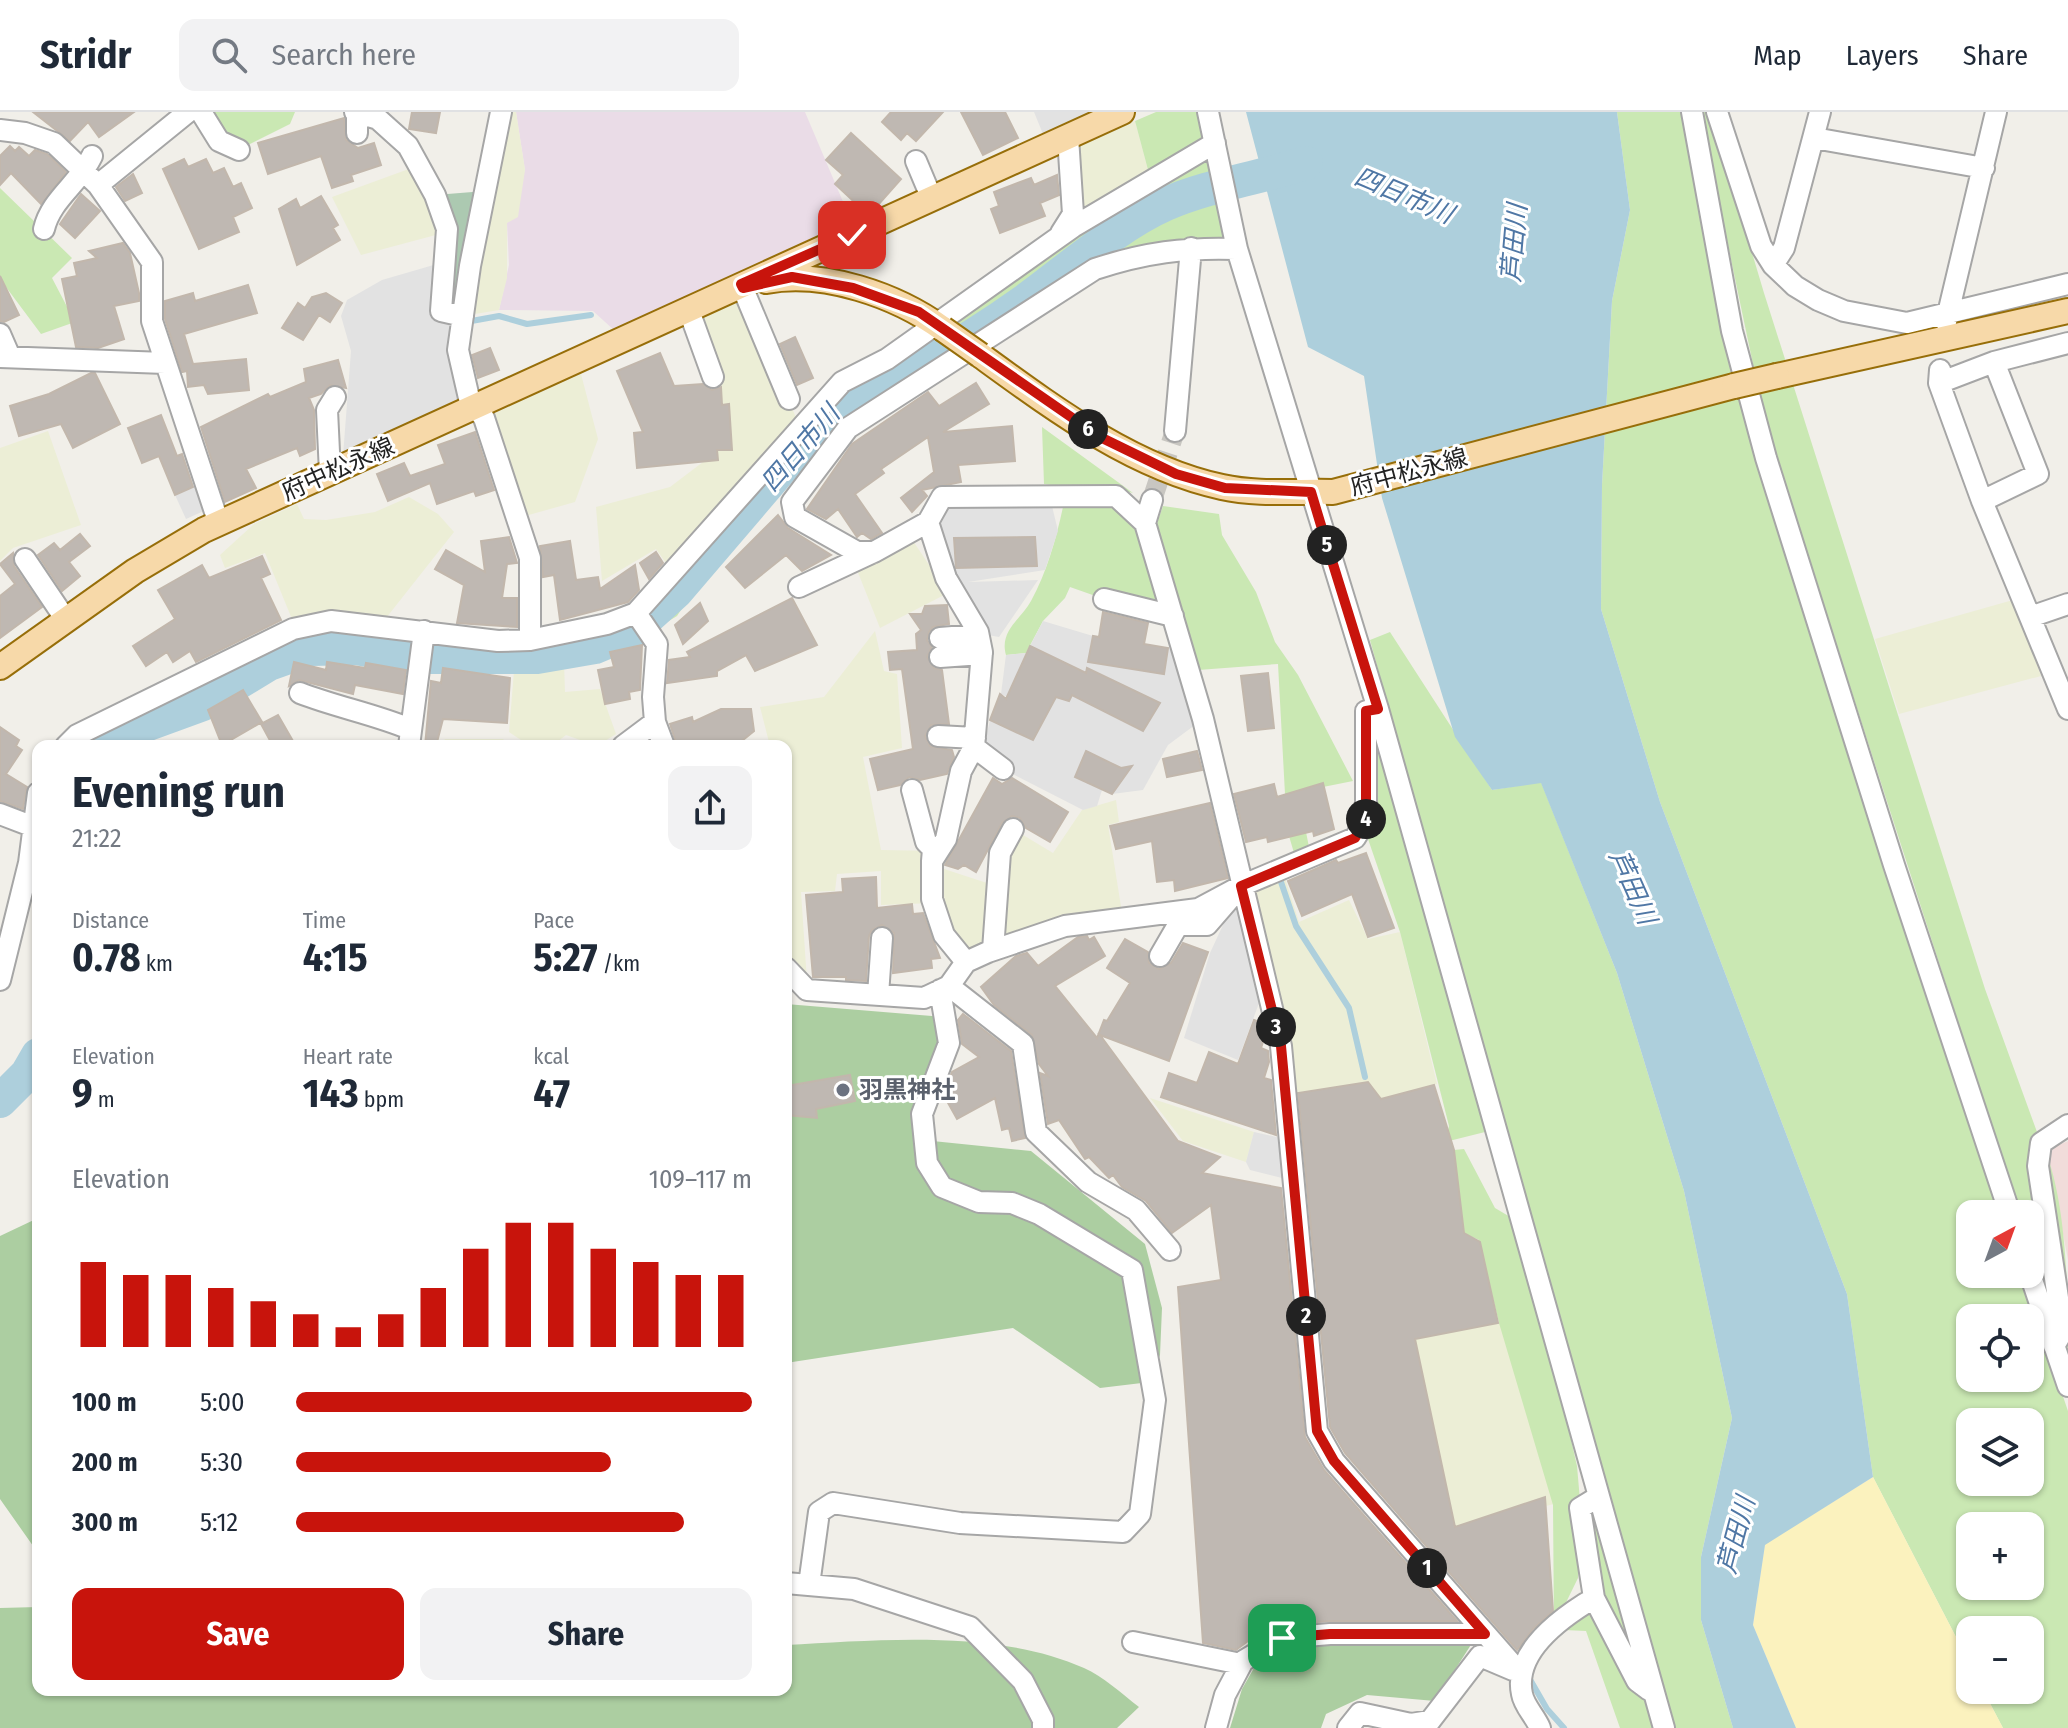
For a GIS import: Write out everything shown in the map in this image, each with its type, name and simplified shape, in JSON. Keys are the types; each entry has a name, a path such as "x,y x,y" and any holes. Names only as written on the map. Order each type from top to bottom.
{"main road":[{"name":"府中松永線","path":"0,667 135,571 219,524 1122,112"},
{"name":"府中松永線","path":"742,286 807,277 853,288 919,312 1100,437 1176,474 1225,488 1322,492 1727,388 2068,311"}],"street":[{"path":"44,229 49,211 92,171 188,112"},
{"path":"201,112 219,141 239,150"},
{"path":"501,112 458,350 469,398 484,418 530,558 530,640"},
{"path":"1208,112 1237,249 1322,492 1378,709 1664,1728"},
{"path":"1692,112 1732,331 1770,472 2005,1200"},
{"path":"1717,112 1761,246 1773,265 1795,286 1844,311 1907,323 1946,321 2068,284"},
{"path":"1773,265 1784,248 1820,112"},
{"path":"1946,321 1984,168 1991,113"},
{"path":"356,119 379,114 408,146 435,195 447,229 441,311 463,316"},
{"path":"0,130 54,143 92,171 152,262 152,321 219,524"},
{"path":"1059,238 1073,214 1068,137"},
{"path":"1814,138 1984,168"},
{"path":"72,740 293,629 331,621 421,647 530,640 607,624 636,613 842,382 940,327 1059,238 1217,148"},
{"path":"916,161 932,199"},
{"path":"874,552 857,552 795,517 792,502 848,428 1095,269 1139,255 1191,248 1237,249"},
{"path":"1175,431 1191,248"},
{"path":"742,286 789,399"},
{"path":"692,306 713,377"},
{"path":"0,334 5,357 165,363"},
{"path":"2068,343 1939,377 1982,501 2068,709"},
{"path":"1982,501 2038,474 1994,362"},
{"path":"330,473 327,410 335,397"},
{"path":"799,587 874,552 928,522 942,497 1116,496 1145,523 1203,719 1281,1046 1317,1431 1334,1461 1520,1673"},
{"path":"1145,523 1152,500"},
{"path":"928,522 946,578 980,644 974,743 961,771 946,839 932,861"},
{"path":"25,559 66,620"},
{"path":"1104,599 1173,616"},
{"path":"2030,617 2068,604"},
{"path":"636,613 657,644 655,722 662,740"},
{"path":"940,648 980,644"},
{"path":"300,693 326,703 369,712 409,737 421,647"},
{"path":"792,974 807,990 924,998 944,988 966,962 993,950 1065,926 1198,909 1241,886 1355,838 1366,820 1366,711 1378,709"},
{"path":"631,740 655,722"},
{"path":"938,736 974,743 1003,769"},
{"path":"912,790 926,842 933,849 932,899 944,935 966,962"},
{"path":"0,814 32,826"},
{"path":"993,950 991,876 1013,829"},
{"path":"0,980 32,871"},
{"path":"1160,956 1178,925 1207,925 1241,886"},
{"path":"878,995 882,938"},
{"path":"944,988 1023,1044 1036,1132 1088,1182 1136,1210 1170,1250"},
{"path":"809,1585 819,1512 833,1503 960,1523 1123,1532 1140,1514 1155,1400 1132,1270 1039,1214 1012,1203 979,1202 942,1187 927,1163 922,1114 949,1043 944,988"},
{"path":"2054,1346 2063,1331 2038,1166 2041,1143 2068,1125"},
{"path":"2035,1288 2068,1386"},
{"path":"1598,1497 1580,1508 1594,1598 1637,1681 1652,1692"},
{"path":"792,1584 854,1589 970,1627 1023,1681 1043,1720 1043,1728"},
{"path":"1540,1728 1522,1697 1520,1673 1542,1638 1568,1614 1594,1598"},
{"path":"1216,1728 1225,1695 1241,1664 1282,1638 1330,1634 1485,1634"},
{"path":"1133,1642 1241,1664"},
{"path":"1348,1728 1360,1713 1411,1724 1430,1721 1480,1656 1520,1673"}],"shaded area":[{"path":"516,112 805,112 852,223 615,331 593,311 499,310 509,265 507,223 525,170"},
{"path":"1034,112 1095,112 1043,134"},
{"path":"437,264 438,313 463,316 469,398 343,456 351,351 341,316 347,300 382,280"},
{"path":"196,486 206,510 186,519 175,495"},
{"path":"954,505 1052,506 1058,531 1045,570 968,582 1038,580 999,637 988,635 957,584 938,516"},
{"path":"1043,621 1093,636 1089,659 1118,667 1164,674 1168,648 1182,652 1203,719 1168,745 1143,790 1112,794 1128,771 1086,751 1075,777 1102,790 1097,806 1083,810 1003,769 982,754 990,720 1032,740 1045,715 1001,694 1006,655 1026,653 1017,675 1084,672 1030,646","holes":["1106,677 1159,703 1141,731 1094,706"]},
{"path":"1241,886 1266,984 1238,1060 1184,1038 1210,953"},
{"path":"1254,1132 1290,1140 1294,1181 1250,1170 1246,1162"},
{"path":"2068,1141 2068,1260 2047,1150"}],"green space":[{"path":"209,112 295,112 290,124 248,145 223,139"},
{"path":"501,112 516,112 525,170 518,217 507,223 507,278 499,310 463,316"},
{"path":"1156,112 1208,112 1237,249 1139,255 848,418 702,578 677,616 649,633 590,658 514,671 449,667 417,671 355,656 311,660 296,629 498,641 636,613 830,397 1151,181 1135,121"},
{"path":"1617,112 1682,112 1740,391 1997,1200 1956,1200 1956,1288 2026,1288 2031,1304 1956,1304 1956,1392 2044,1392 2044,1341 2068,1411 2068,1728 2003,1728 1990,1704 2044,1704 2044,1616 1956,1616 1956,1637 1873,1477 1847,1294 1660,802 1601,609 1602,485 1612,301 1630,210"},
{"path":"1700,112 1710,112 1764,293 1985,989 2055,1182 2064,1242 2068,1358 2044,1287 2044,1200 2015,1200 1766,426"},
{"path":"1135,121 1151,181 1073,214 1069,151"},
{"path":"417,166 447,232 361,255 332,197"},
{"path":"0,188 72,258 52,278 75,322 41,334 0,279"},
{"path":"485,191 463,316 441,311 447,232 435,195"},
{"path":"747,298 801,430 673,573 656,549 602,581 596,507 670,487 732,440 693,322"},
{"path":"581,374 598,439 575,502 518,518 484,418"},
{"path":"1042,427 1133,493 1111,488 1044,484"},
{"path":"48,431 81,525 13,548 0,561 0,448"},
{"path":"409,497 438,514 454,532 379,627 296,629 265,553 225,568 220,555 254,524 297,504 304,519 326,520 375,512"},
{"path":"1112,504 1141,527 1170,612 1104,599 1070,587 1065,598 1043,621 1026,653 1006,655 1008,632 1031,601 1042,579 1063,507"},
{"path":"1163,506 1219,514 1222,535 1256,592 1275,642 1298,675 1353,781 1298,792 1311,857 1297,863 1278,799 1285,794 1278,664 1198,670 1156,526"},
{"path":"913,541 948,593 880,628 857,570"},
{"path":"2013,600 2041,676 1899,714 1875,639"},
{"path":"875,631 884,671 897,674 902,748 863,757 881,850 938,851 933,903 881,905 881,871 837,874 835,891 801,892 808,996 792,976 792,740 768,740 760,707 824,697"},
{"path":"1390,632 1492,790 1541,782 1617,973 1684,1191 1732,1418 1701,1557 1701,1620 1733,1728 1671,1728 1370,640"},
{"path":"564,662 565,692 600,689 616,734 606,740 580,740 566,735 560,740 521,740 509,732 514,671"},
{"path":"1376,733 1485,1132 1445,1142 1449,1126 1400,932 1368,839"},
{"path":"503,739 504,740 444,740"},
{"path":"1116,800 1119,822 1108,825 1123,919 993,950 1013,829 1053,853 1082,810"},
{"path":"941,868 987,883 983,948 965,950 958,940 946,914"},
{"path":"1282,869 1299,922 1349,900 1368,939 1400,932 1437,1084 1376,1101 1368,1082 1286,1095 1241,886"},
{"path":"792,1004 944,1017 949,1043 913,1139 1031,1151 1145,1244 1162,1308 1160,1355 1150,1382 1100,1388 1013,1328 792,1362"},
{"path":"1150,1098 1254,1132 1246,1162 1183,1141"},
{"path":"1464,1149 1495,1208 1522,1224 1577,1466 1581,1512 1598,1497 1664,1728 1620,1728 1586,1631 1564,1630 1594,1598 1581,1519 1578,1578 1554,1627 1553,1505 1499,1323 1479,1240 1464,1233 1454,1150"},
{"path":"32,1221 32,1544 0,1499 0,1236"},
{"path":"1500,1322 1554,1504 1453,1528 1415,1339"},
{"path":"32,1607 32,1696 792,1696 792,1645 937,1640 1014,1647 1050,1656 1091,1671 1139,1707 1117,1728 0,1728 0,1608"},
{"path":"1474,1640 1435,1701 1367,1695 1326,1714 1321,1728 1230,1728 1242,1689 1262,1654 1328,1641"}],"sand":[{"path":"1873,1477 1956,1637 1956,1704 1990,1704 2003,1728 1796,1728 1753,1625 1765,1544"}],"water":[{"name":"芦田川","path":"1246,112 1617,112 1630,210 1612,301 1602,485 1601,609 1660,802 1847,1294 1873,1477 1765,1545 1753,1625 1796,1728 1733,1728 1701,1620 1701,1557 1732,1418 1684,1191 1617,973 1541,783 1492,790 1455,737 1382,498 1364,376 1308,347"}],"building":[{"path":"33,112 134,112 99,137 88,122 70,141"},
{"path":"412,112 440,112 436,133 409,129"},
{"path":"891,112 943,112 916,141 907,133 901,140 882,122"},
{"path":"961,112 1005,112 1018,138 983,155"},
{"path":"344,118 346,140 358,148 374,143 381,165 351,175 353,181 332,188 321,156 268,174 258,143"},
{"path":"851,133 901,179 877,206 871,201 863,210 835,184 843,175 826,160"},
{"path":"10,146 15,151 19,147 29,156 35,150 47,154 66,172 41,204 11,173 0,185 0,156"},
{"path":"184,159 188,167 206,159 213,173 224,168 233,187 241,183 252,208 233,217 239,232 199,249 163,169"},
{"path":"133,174 142,193 125,201 116,187"},
{"path":"1057,175 1059,195 1040,203 1045,216 1000,233 991,209 999,206 994,192 1031,178 1034,185"},
{"path":"81,194 100,211 75,238 60,224"},
{"path":"321,196 338,225 333,228 340,240 297,265 279,209 296,199 300,208"},
{"path":"123,243 130,253 139,293 139,301 114,306 124,339 98,348 76,347 62,279 77,276 74,263 97,258 89,251"},
{"path":"0,276 19,315 4,322 0,321"},
{"path":"248,285 257,313 184,334 193,364 246,359 249,390 208,394 204,385 188,387 187,371 182,372 165,319 165,301 193,293 195,301"},
{"path":"326,293 342,303 330,322 319,315 303,340 282,328 298,303 305,308 312,297"},
{"path":"795,337 813,378 797,385 780,344"},
{"path":"490,348 499,370 478,378 472,355"},
{"path":"660,353 674,386 703,384 712,390 721,387 722,405 729,404 732,450 717,450 718,460 637,468 634,433 643,432 617,371"},
{"path":"338,360 346,388 330,385 321,394 309,398 314,410 315,449 300,456 297,448 246,469 256,488 225,502 201,427 268,394 270,397 306,382 304,369"},
{"path":"95,373 120,424 73,448 61,424 19,436 10,406 49,394"},
{"path":"976,383 989,404 943,432 1012,426 1015,461 958,465 961,482 922,490 927,496 912,512 901,498 934,472 928,437 881,469 884,473 855,494 882,533 871,539 862,533 857,537 838,509 826,519 807,509 852,444 928,392 939,406"},
{"path":"161,415 177,456 182,454 193,487 175,495 159,456 142,463 128,428"},
{"path":"475,432 494,490 476,496 474,491 437,504 430,483 388,501 377,474 404,463 410,476 445,464 438,445"},
{"path":"778,515 788,528 831,555 802,571 786,555 745,588 726,567"},
{"path":"80,534 90,546 69,562 80,576 62,591 38,555 54,543 60,550"},
{"path":"509,537 517,563 507,564 502,598 517,598 517,627 457,623 464,585 435,569 446,550 485,572 481,541"},
{"path":"1035,537 1037,566 956,568 954,538"},
{"path":"570,541 576,580 598,577 600,589 635,565 639,590 628,602 560,620 554,575 543,577 540,546"},
{"path":"656,552 663,563 649,579 640,563"},
{"path":"13,553 14,566 42,607 0,638 0,596 15,584 0,564"},
{"path":"262,556 270,574 261,578 281,620 196,662 190,651 173,662 167,652 146,666 133,646 175,619 158,590 202,565 209,578"},
{"path":"792,598 817,645 755,671 746,655 717,671 717,676 667,683 669,660 690,657 687,652"},
{"path":"700,603 708,621 683,644 675,625"},
{"path":"947,605 949,624 933,627 929,632 927,640 932,647 927,657 934,668 942,670 949,724 931,725 925,736 930,746 952,750 954,757 947,774 920,780 909,777 900,785 878,790 870,759 913,749 902,669 890,670 888,652 917,650 916,634 921,630 910,614 922,614 925,606"},
{"path":"1103,612 1148,623 1144,644 1168,648 1164,674 1088,662 1093,636 1099,637"},
{"path":"642,645 640,690 629,692 630,699 605,704 598,670 614,667 610,652"},
{"path":"1030,646 1086,673 1087,668 1160,703 1143,731 1072,695 1069,701 1056,697 1033,740 990,720 1000,694 1006,699"},
{"path":"294,662 326,670 327,662 365,668 366,663 406,670 403,694 355,685 353,694 299,680 289,686"},
{"path":"443,668 510,678 507,723 443,719 438,740 426,740 431,681 441,683"},
{"path":"1268,673 1274,728 1248,731 1241,676"},
{"path":"243,690 262,722 231,740 220,740 208,710"},
{"path":"721,709 751,709 754,731 743,740 675,740 670,724 692,717 693,722"},
{"path":"278,715 292,740 270,740 261,724"},
{"path":"0,727 19,740 16,746 22,750 6,774 27,787 23,809 0,801"},
{"path":"1086,751 1121,768 1132,766 1112,794 1075,777"},
{"path":"1197,751 1202,770 1167,777 1163,759"},
{"path":"993,778 1002,784 1012,778 1068,812 1050,842 1026,828 1020,818 1012,816 1002,823 976,872 964,865 958,869 945,865"},
{"path":"1323,783 1334,829 1314,836 1313,831 1268,842 1267,837 1246,842 1234,794 1274,784 1277,797"},
{"path":"1210,803 1228,878 1175,891 1174,880 1157,882 1152,841 1116,849 1110,826"},
{"path":"1366,853 1394,928 1368,937 1352,894 1302,916 1288,881 1336,860 1338,863"},
{"path":"876,877 877,908 912,904 913,914 923,913 940,958 931,959 932,968 893,973 894,933 882,925 872,930 869,936 866,981 846,980 846,977 813,977 806,895 843,892 842,879"},
{"path":"1087,936 1089,940 1094,937 1105,956 1055,986 1097,1038 1104,1020 1107,1021 1130,983 1107,968 1125,939 1148,952 1149,963 1159,969 1171,963 1183,943 1208,952 1169,1061 1100,1035 1178,1141 1220,1157 1202,1173 1281,1188 1305,1437 1324,1470 1457,1621 1330,1621 1281,1625 1260,1632 1236,1650 1203,1643 1178,1287 1221,1280 1211,1205 1172,1233 1146,1201 1122,1187 1113,1175 1109,1178 1089,1157 1085,1159 1059,1120 1048,1124 1040,1073 1048,1076 1039,1064 1032,1035 994,1005 981,987 1016,956 1027,953 1038,966 1078,937"},
{"path":"963,1014 1011,1051 1025,1138 1012,1141 1009,1128 1002,1130 995,1098 957,1119 943,1094 952,1072 979,1057 962,1044 958,1020"},
{"path":"1254,1020 1262,1023 1265,1036 1261,1048 1268,1051 1269,1062 1264,1078 1271,1080 1276,1135 1161,1097 1169,1073 1197,1083 1209,1052 1238,1064"},
{"path":"850,1075 855,1101 816,1109 817,1118 792,1116 792,1085"},
{"path":"1368,1082 1381,1099 1434,1085 1454,1150 1464,1233 1480,1242 1498,1323 1415,1339 1455,1527 1545,1497 1553,1611 1533,1629 1517,1650 1345,1453 1330,1427 1298,1093"}],"waterway":[{"name":"四日市川","path":"104,740 203,704 269,664 311,649 356,648 407,657 537,657 595,647 633,631 676,592 840,400 889,382 960,344 1026,300 1112,235 1148,213 1199,192 1306,163"},
{"path":"466,322 499,316 527,324 591,315"},
{"path":"1281,882 1296,926 1349,1008 1365,1077"},
{"name":"四日市川","path":"0,1101 32,1065"},
{"path":"1528,1676 1547,1709 1564,1728"}],"tunnel":[{"path":"1152,500 1175,431"}],"place":[{"name":"羽黒神社","path":"843,1090"}],"route":[{"path":"852,235 741,284 743,288 767,281 807,277 853,288 919,312 1100,437 1176,474 1225,488 1311,492 1378,709 1366,711 1366,820 1355,838 1241,886 1281,1046 1317,1431 1334,1461 1485,1634 1330,1634 1282,1638"}]}
